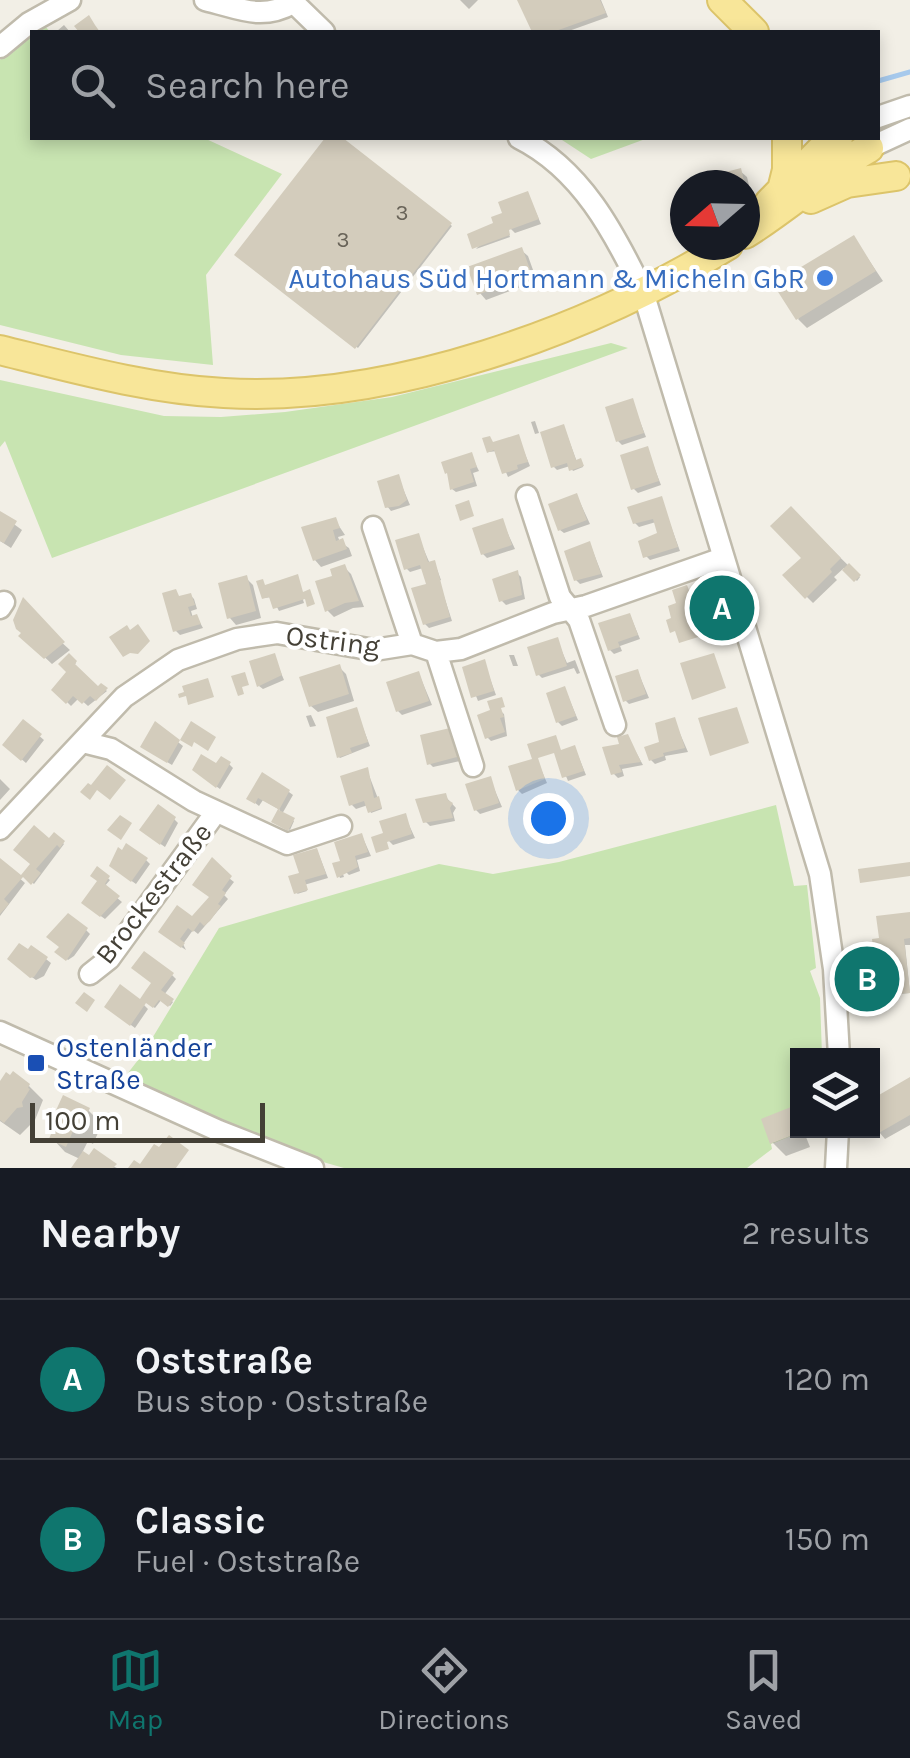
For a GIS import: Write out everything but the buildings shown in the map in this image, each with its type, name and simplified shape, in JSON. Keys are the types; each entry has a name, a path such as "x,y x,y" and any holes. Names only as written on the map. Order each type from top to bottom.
{"main road":[{"path":"725,3 741,30"},
{"path":"725,3 752,30"},
{"path":"782,198 788,140"},
{"path":"760,219 836,140"},
{"path":"782,198 831,170 863,143 903,182"},
{"path":"782,198 847,183 903,182"},
{"path":"0,350 118,378 223,393 288,392 389,380 489,352 587,318 701,260"}],"street":[{"path":"0,47 29,23 70,0"},
{"path":"205,0 261,14 275,13 292,1 322,30"},
{"path":"880,117 910,106"},
{"path":"880,138 910,129"},
{"path":"523,140 543,150 569,175 612,227 643,292 820,874 834,969 839,1048"},
{"path":"526,496 560,597 579,620 615,725"},
{"path":"373,527 412,644"},
{"path":"473,766 436,652 460,648 722,558"},
{"name":"Ostring","path":"0,829 124,696 178,660 237,639 277,633 374,650 412,644 436,652"},
{"path":"83,742 111,749 216,812 287,844 341,826"},
{"name":"Brockestraße","path":"90,974 109,959 216,812"},
{"path":"0,1032 283,1163 313,1168"},
{"path":"836,1168 838,1138"}],"green space":[{"path":"41,21 48,30 32,30"},
{"path":"30,31 30,140 208,140 282,174 206,275 213,365 121,355 0,325 0,60"},
{"path":"562,140 643,140 591,159"},
{"path":"611,343 628,348 52,558 5,441 0,447 0,380 164,416 221,417 392,397"},
{"path":"776,805 794,886 807,885 816,968 810,971 820,998 822,1048 790,1048 790,1136 771,1144 772,1149 747,1168 344,1168 302,1156 124,1078 219,928 439,864 493,874 559,862"}],"waterway":[{"path":"880,80 910,72"}],"place":[{"name":"Autohaus Süd Hortmann & Micheln GbR","path":"825,278"},
{"name":"Oststraße","path":"722,608"},
{"name":"Classic","path":"867,979"},
{"name":"Ostenländer Straße","path":"36,1063"}]}
